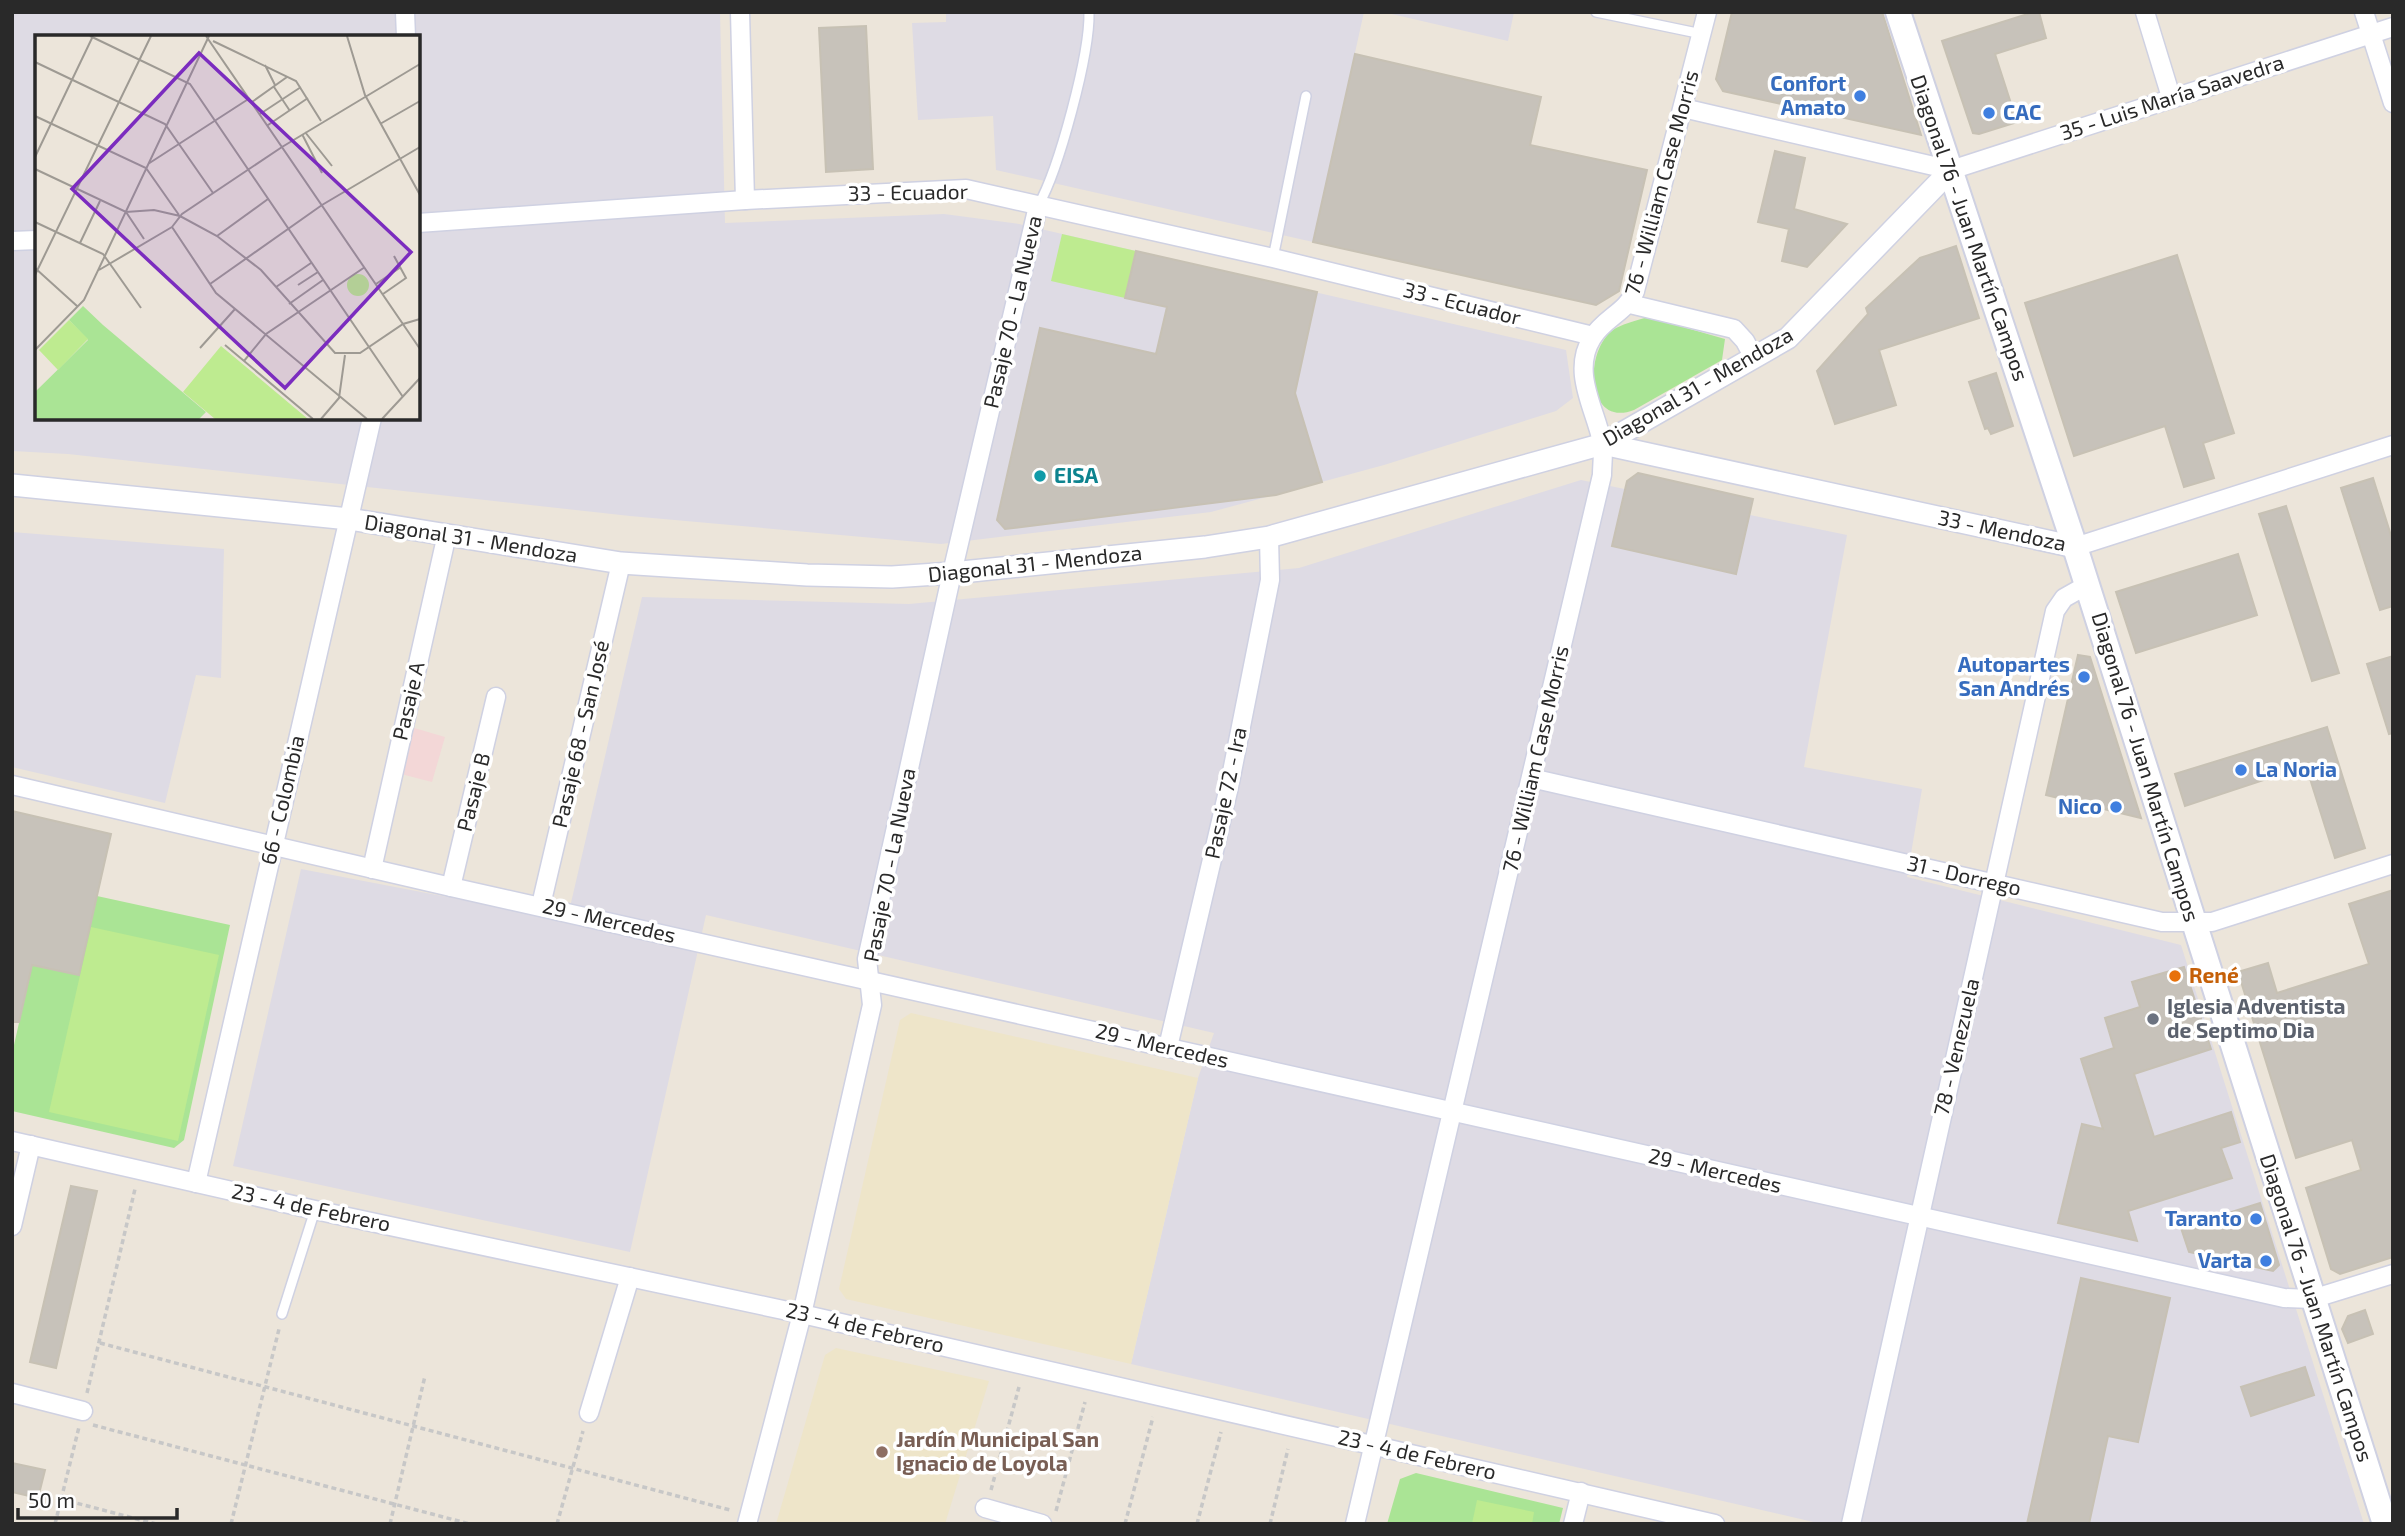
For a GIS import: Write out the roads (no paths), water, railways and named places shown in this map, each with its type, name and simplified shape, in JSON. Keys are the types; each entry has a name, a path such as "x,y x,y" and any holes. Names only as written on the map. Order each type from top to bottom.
{"main road":[{"name":"Diagonal 76 - Juan Martín Campos","path":"1898,12 2075,547 2385,1524"}],"street":[{"path":"405,12 406,35"},
{"path":"740,12 745,200"},
{"name":"76 - William Case Morris","path":"1355,1524 1454,1113 1602,475 1602,444 1583,376 1586,352 1593,336 1630,304 1707,12"},
{"path":"2145,12 2171,97"},
{"path":"2364,12 2393,103"},
{"name":"35 - Luis María Saavedra","path":"1951,170 2393,27"},
{"path":"1683,108 1951,170"},
{"name":"Diagonal 31 - Mendoza","path":"12,485 349,519 621,563 807,575 892,577 952,573 1192,548 1269,537 1602,444 1754,358 1803,326 1951,170"},
{"name":"33 - Ecuador","path":"420,223 745,200 967,189 1273,258 1593,336"},
{"name":"Pasaje 70 - La Nueva","path":"748,1520 802,1314 872,1005 867,959 952,573 1038,206"},
{"path":"12,241 35,240"},
{"path":"1630,304 1734,329 1745,341 1754,358"},
{"name":"66 - Colombia","path":"196,1183 372,420"},
{"name":"33 - Mendoza","path":"1602,444 2075,547 2393,445"},
{"name":"Pasaje A","path":"372,869 447,534"},
{"name":"Pasaje 72 - Ira","path":"1168,1047 1229,787 1270,580 1269,537"},
{"name":"Pasaje 68 - San José","path":"541,905 621,563"},
{"name":"78 - Venezuela","path":"1851,1524 2055,611 2064,598 2087,585"},
{"name":"Pasaje B","path":"451,887 496,697"},
{"name":"31 - Dorrego","path":"1531,778 2162,922 2212,922 2393,864"},
{"name":"29 - Mercedes","path":"12,785 1454,1113 2284,1298 2312,1300"},
{"name":"23 - 4 de Febrero","path":"12,1141 315,1210 802,1314 1581,1492 1690,1521 1715,1524"},
{"path":"12,1226 31,1145"},
{"path":"2312,1300 2393,1274"},
{"path":"589,1413 630,1277"},
{"path":"12,1393 83,1410"},
{"path":"1573,1524 1581,1492"},
{"path":"985,1508 1042,1524"}],"lane":[{"path":"1038,206 1051,183 1086,45 1089,12"},
{"path":"1597,12 1702,34"},
{"path":"1273,258 1307,96"},
{"path":"282,1314 315,1210"}],"place":[{"name":"Confort Amato","path":"1860,96"},
{"name":"CAC","path":"1989,113"},
{"name":"EISA","path":"1040,476"},
{"name":"Autopartes San Andrés","path":"2084,677"},
{"name":"La Noria","path":"2241,770"},
{"name":"Nico","path":"2116,807"},
{"name":"René","path":"2175,976"},
{"name":"Iglesia Adventista de Septimo Dia","path":"2153,1019"},
{"name":"Taranto","path":"2256,1219"},
{"name":"Varta","path":"2266,1261"},
{"name":"Jardín Municipal San Ignacio de Loyola","path":"882,1452"}]}
